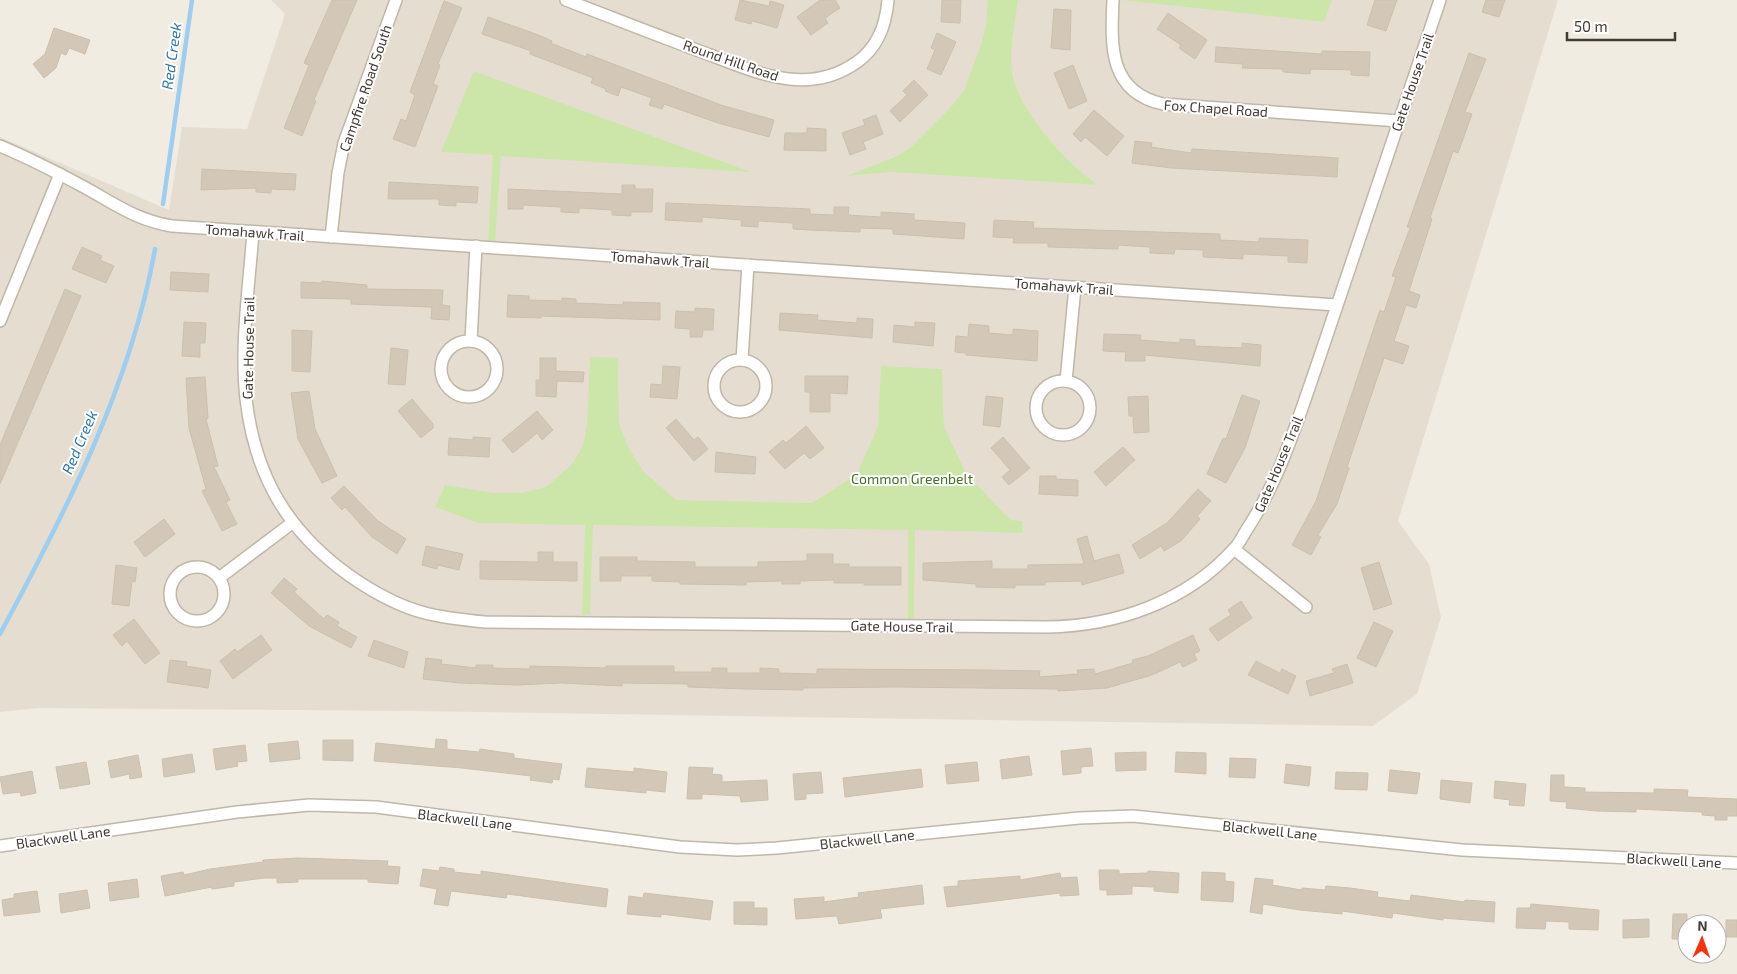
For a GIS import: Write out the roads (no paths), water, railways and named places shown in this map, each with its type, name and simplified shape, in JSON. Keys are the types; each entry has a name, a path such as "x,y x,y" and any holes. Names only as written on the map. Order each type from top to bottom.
{"street":[{"name":"Campfire Road South","path":"331,237 338,173 344,143 396,0"},
{"name":"Round Hill Road","path":"566,0 770,76 792,80 810,80 825,78 843,72 873,48 881,32 888,0"},
{"name":"Fox Chapel Road","path":"1113,0 1111,41 1115,64 1120,74 1135,93 1153,102 1399,121"},
{"name":"Gate House Trail","path":"253,232 246,331 246,398 253,436 263,468 292,524 334,564 368,588 396,603 424,613 485,622 1073,626 1109,620 1159,604 1186,588 1234,549 1257,514 1277,472 1337,305 1440,0"},
{"name":"Tomahawk Trail","path":"0,146 60,174 120,209 156,223 253,232 1337,305"},
{"path":"0,321 60,174"},
{"path":"471,341 476,246"},
{"path":"742,360 748,265"},
{"path":"1066,381 1075,287"},
{"path":"471,341 488,348 493,355 496,373 494,382 481,394 463,396 447,387 441,369 442,360 453,346 471,341"},
{"path":"734,360 742,360 758,367 763,374 766,390 759,406 743,413 734,413 719,404 713,387 719,370 734,360"},
{"path":"1066,381 1082,388 1090,403 1090,412 1082,428 1066,435 1057,435 1042,425 1036,408 1037,399 1048,385 1066,381"},
{"path":"219,578 292,524"},
{"path":"1234,549 1306,607"},
{"path":"204,568 219,578 225,594 219,610 213,617 205,620 188,620 174,609 170,592 172,583 185,570 204,568"},
{"name":"Blackwell Lane","path":"0,846 237,812 309,805 376,807 680,847 728,850 777,848 1079,818 1133,816 1462,850 1737,863"}],"waterway":[{"name":"Red Creek","path":"163,204 192,0"},
{"name":"Red Creek","path":"0,634 71,495 113,399 130,350 144,300 155,249"}],"park label":[{"name":"Common Greenbelt","path":"912,478"}]}
